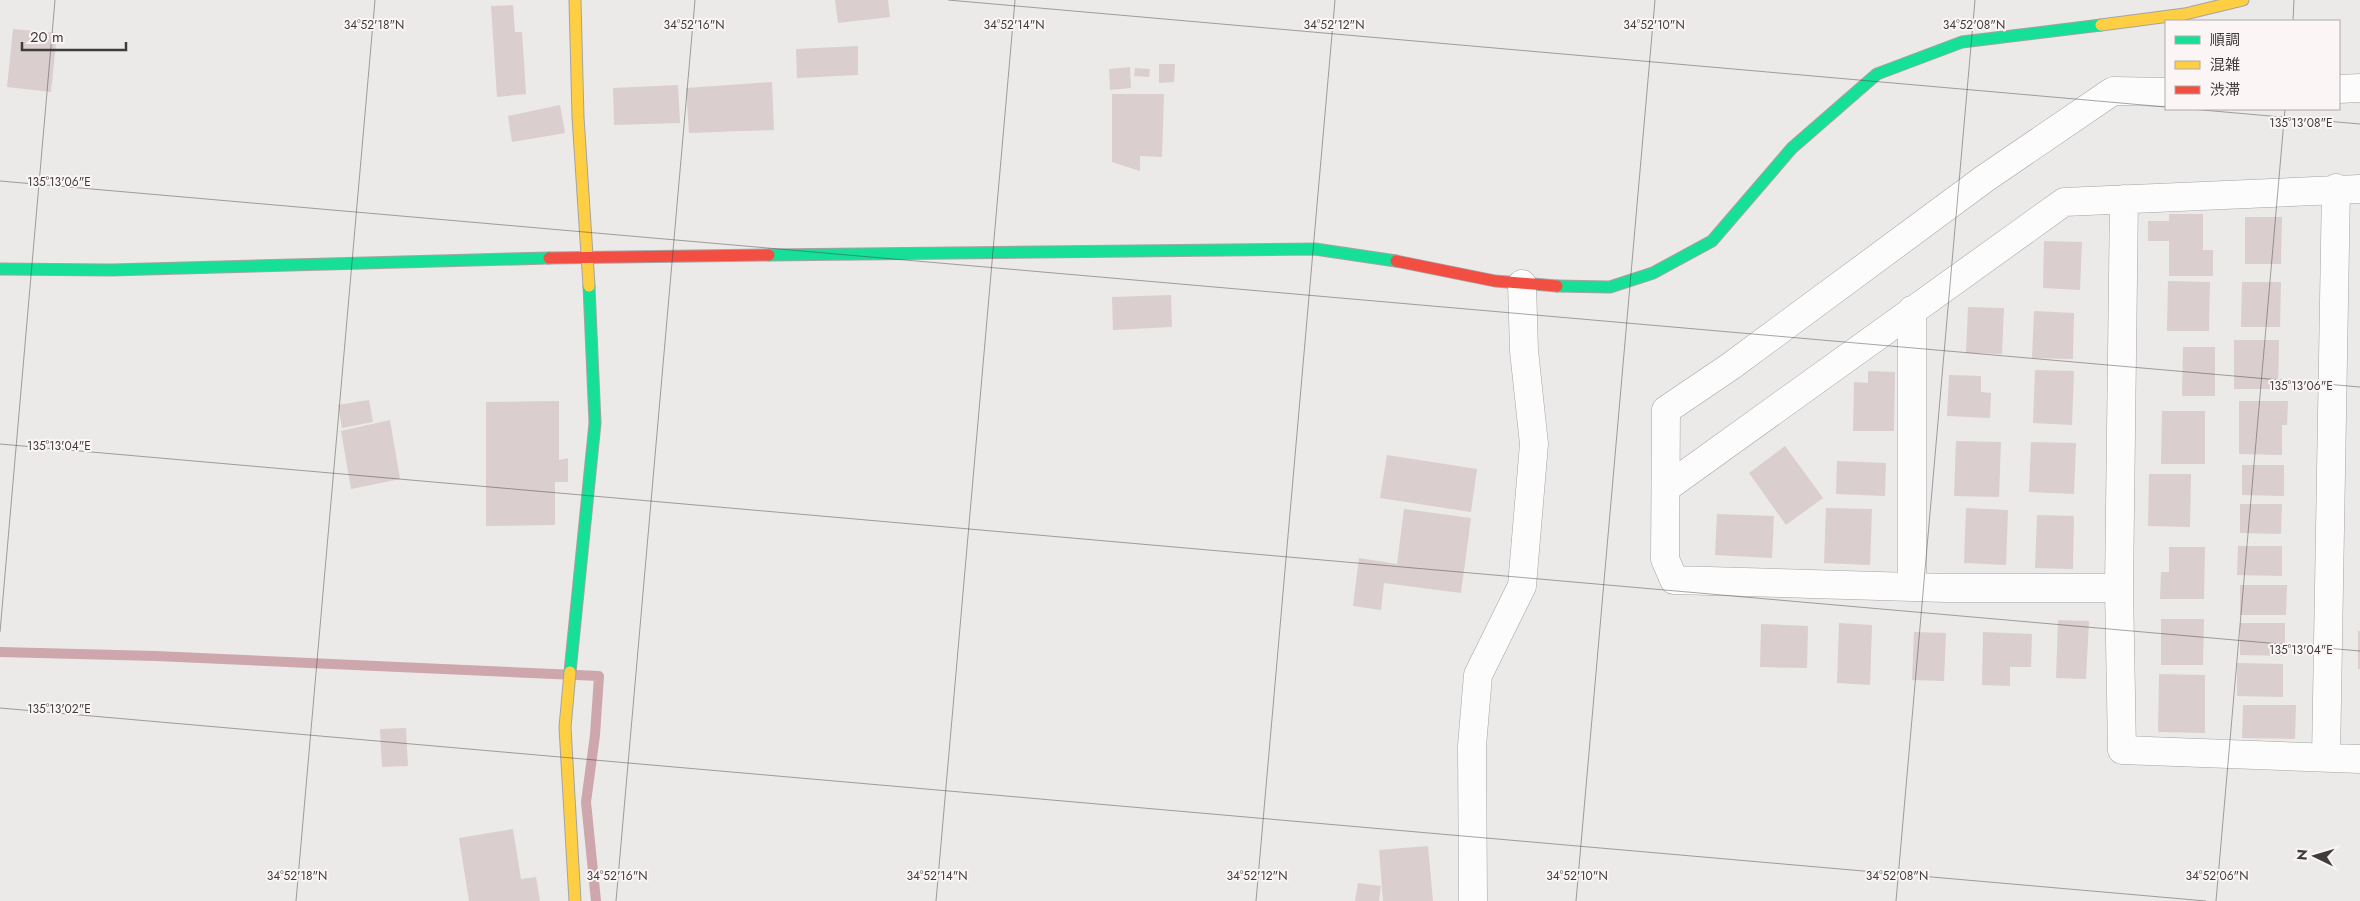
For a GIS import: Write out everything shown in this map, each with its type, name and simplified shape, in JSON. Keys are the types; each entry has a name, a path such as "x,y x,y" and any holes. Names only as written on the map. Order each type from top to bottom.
{"street":[{"path":"575,0 578,117 588,256 595,423 565,727 575,901"},
{"path":"0,269 111,270 588,256 1315,249 1424,265 1494,281 1522,284 1610,287 1653,273 1712,241 1792,148 1876,74 1962,42 2185,14 2243,0"},
{"path":"2340,89 2360,88"},
{"path":"2119,588 1912,587 1674,580 1665,559 1666,410 1731,366 1984,179 2113,92 2165,92"},
{"path":"1666,488 2064,202 2348,189 2326,757"},
{"path":"2124,199 2119,588 2122,750 2360,759"},
{"path":"1473,901 1472,746 1478,675 1522,586 1534,444 1524,351 1522,284"},
{"path":"1912,310 1912,587"}],"building":[{"path":"835,0 888,0 890,17 838,23"},
{"path":"513,5 515,32 522,32 526,94 497,97 491,6"},
{"path":"13,29 57,33 51,92 7,87"},
{"path":"858,46 858,75 797,78 796,49"},
{"path":"1159,64 1175,64 1174,82 1159,83"},
{"path":"1130,67 1131,88 1110,90 1109,69"},
{"path":"1135,68 1150,69 1149,77 1134,76"},
{"path":"772,82 774,130 689,133 686,88"},
{"path":"678,85 680,123 614,125 613,88"},
{"path":"1112,94 1164,94 1162,157 1140,156 1140,171 1112,162"},
{"path":"560,105 565,133 512,142 508,116"},
{"path":"2169,214 2203,214 2203,250 2213,250 2213,276 2169,276 2169,241 2148,241 2148,221 2169,221"},
{"path":"2245,217 2282,217 2281,264 2245,264"},
{"path":"2044,241 2082,242 2080,290 2043,288"},
{"path":"2168,281 2210,282 2209,331 2167,331"},
{"path":"2242,282 2281,282 2280,327 2241,327"},
{"path":"1171,295 1172,327 1113,330 1112,297"},
{"path":"1968,307 2004,308 2002,354 1966,353"},
{"path":"2034,311 2074,313 2073,359 2032,358"},
{"path":"2234,340 2279,340 2278,389 2234,389"},
{"path":"2183,347 2215,347 2215,396 2182,396"},
{"path":"2035,370 2074,371 2072,425 2033,423"},
{"path":"1868,371 1895,372 1894,431 1853,431 1854,382 1868,383"},
{"path":"1949,375 1981,376 1981,392 1991,393 1990,418 1947,416"},
{"path":"369,400 373,422 342,428 338,405"},
{"path":"559,401 559,460 568,458 568,482 555,482 555,525 486,526 486,402"},
{"path":"2239,401 2288,401 2287,425 2282,425 2282,455 2239,454"},
{"path":"2162,411 2205,411 2205,464 2161,464"},
{"path":"390,420 400,479 351,489 341,431"},
{"path":"1956,441 2001,442 1999,497 1954,496"},
{"path":"2031,442 2076,443 2074,494 2029,492"},
{"path":"1785,446 1823,498 1786,525 1749,473"},
{"path":"1387,455 1477,469 1471,512 1380,498"},
{"path":"1837,461 1886,463 1885,496 1836,494"},
{"path":"2242,465 2284,465 2284,496 2242,495"},
{"path":"2149,474 2191,474 2190,527 2148,526"},
{"path":"2240,504 2282,504 2281,534 2240,533"},
{"path":"1826,508 1872,509 1870,565 1824,563"},
{"path":"1966,508 2008,510 2006,565 1964,563"},
{"path":"1404,509 1471,518 1461,593 1384,583 1381,610 1353,606 1359,558 1397,564"},
{"path":"1717,514 1774,516 1772,558 1715,555"},
{"path":"2037,515 2074,516 2073,569 2035,568"},
{"path":"2238,546 2282,546 2282,576 2237,575"},
{"path":"2169,547 2205,547 2204,599 2160,599 2161,572 2169,572"},
{"path":"2240,585 2287,585 2286,615 2240,615"},
{"path":"2161,619 2204,619 2203,665 2161,665"},
{"path":"2058,620 2089,621 2086,679 2056,678"},
{"path":"1839,623 1872,625 1870,685 1837,683"},
{"path":"2240,623 2285,623 2285,656 2240,655"},
{"path":"1761,624 1808,626 1807,668 1760,667"},
{"path":"2358,631 2360,631 2360,669 2358,669"},
{"path":"1914,632 1946,633 1944,681 1912,680"},
{"path":"1983,632 2032,634 2031,667 2010,667 2010,686 1982,685"},
{"path":"2237,663 2283,664 2283,697 2237,696"},
{"path":"2159,674 2205,675 2205,733 2158,732"},
{"path":"2243,705 2296,705 2295,739 2242,738"},
{"path":"406,728 408,766 382,767 380,729"},
{"path":"513,829 521,879 536,877 540,901 469,901 459,838"},
{"path":"1428,846 1433,901 1383,901 1379,850"},
{"path":"1358,883 1381,886 1379,901 1355,901"}],"waterway":[{"path":"0,652 156,656 599,676 595,735 586,802 596,901"}],"traffic: fast":[{"path":"1557,286 1610,287 1653,273 1712,241 1792,148 1877,74 1962,42 2101,25"},
{"path":"769,255 1315,249 1396,261"},
{"path":"0,269 111,270 549,258"},
{"path":"570,672 595,423 589,286"}],"traffic: slow":[{"path":"575,0 578,117 589,286"},
{"path":"2101,25 2185,14 2243,0"},
{"path":"570,672 565,727 575,901"}],"traffic: jam":[{"path":"549,258 769,255"},
{"path":"1396,261 1495,281 1557,286"}]}
